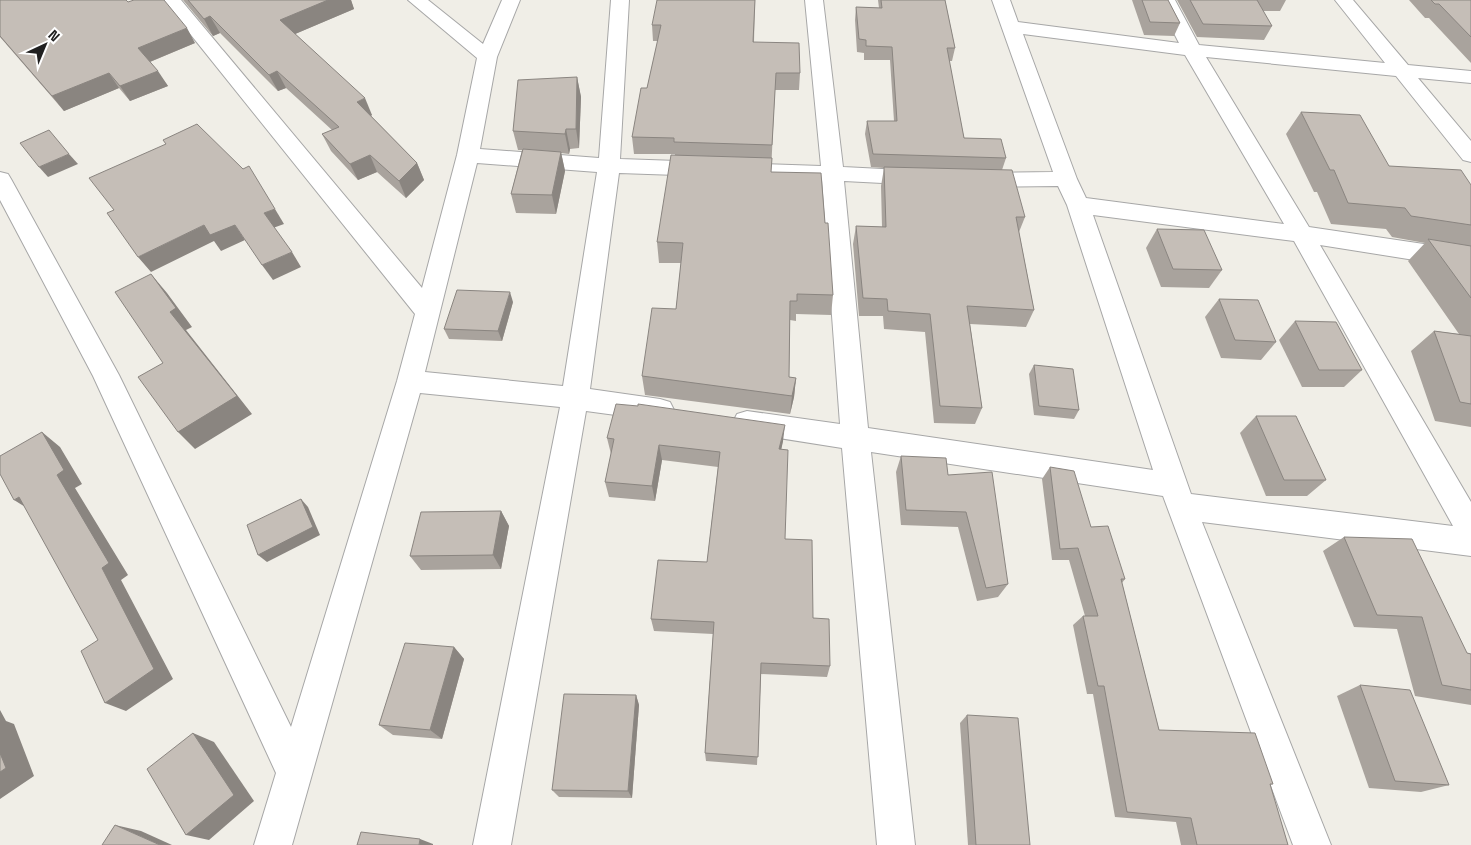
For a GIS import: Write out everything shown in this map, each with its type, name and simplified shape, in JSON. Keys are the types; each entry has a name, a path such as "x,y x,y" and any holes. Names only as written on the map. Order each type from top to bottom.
{"street":[{"path":"172,0 427,312"},
{"path":"417,0 487,58"},
{"path":"273,845 410,381 468,155 487,58 511,0"},
{"path":"492,845 576,398 608,166 620,0"},
{"path":"812,0 833,175 855,437 896,845"},
{"path":"1001,0 1066,179 1078,205 1177,495 1312,845"},
{"path":"1166,0 1192,50 1302,234 1471,530"},
{"path":"1344,0 1471,155"},
{"path":"1012,27 1192,50 1471,77"},
{"path":"468,155 608,166 771,170 833,175 949,179 1066,179"},
{"path":"0,179 106,375 295,774"},
{"path":"1078,205 1302,234 1471,260"},
{"path":"410,381 576,398 682,413"},
{"path":"720,418 855,437 1177,495 1471,542"}],"building":[{"path":"0,0 126,0 128,2 134,0 164,0 187,28 138,48 158,71 120,86 109,73 52,96 0,36"},
{"path":"188,0 328,0 280,20 365,98 357,102 417,163 399,181 370,155 350,164 322,134 339,127 277,71 269,75 210,16 204,19"},
{"path":"657,0 755,0 753,42 799,43 800,73 776,73 772,145 674,142 674,138 632,137 641,88 647,88 661,25 652,25"},
{"path":"881,0 945,0 955,48 947,48 964,138 1001,139 1006,158 873,154 867,121 897,121 892,47 866,46 866,40 859,39 856,7 882,8"},
{"path":"1142,0 1168,0 1180,23 1150,22"},
{"path":"1190,0 1257,0 1272,26 1203,24"},
{"path":"1431,0 1471,0 1471,37 1439,4 1435,4"},
{"path":"577,77 576,129 566,129 565,134 513,131 518,80"},
{"path":"1301,112 1360,115 1389,166 1461,170 1471,185 1471,225 1411,216 1405,208 1348,203 1334,170 1330,170"},
{"path":"197,124 243,169 249,166 275,209 264,213 292,252 262,265 235,225 210,235 204,225 138,257 107,213 114,210 89,178 166,144 163,140"},
{"path":"49,130 69,154 39,167 20,143"},
{"path":"523,149 561,152 552,195 511,194"},
{"path":"671,155 772,158 771,172 821,173 825,223 828,223 833,295 797,294 797,301 790,301 789,377 796,378 792,396 642,376 652,308 676,309 683,243 657,242"},
{"path":"884,167 1012,170 1025,217 1016,217 1034,310 967,306 982,408 940,406 930,314 888,311 887,299 863,298 856,226 886,227"},
{"path":"1157,229 1204,230 1222,270 1173,269"},
{"path":"1428,239 1471,246 1471,298"},
{"path":"151,274 176,308 170,312 237,396 178,432 138,377 163,363 115,292"},
{"path":"457,290 510,292 498,331 444,329"},
{"path":"1219,299 1258,300 1276,342 1235,340"},
{"path":"1295,321 1336,322 1362,370 1319,370"},
{"path":"1434,331 1471,336 1471,404 1460,402"},
{"path":"1034,365 1073,369 1079,410 1039,406"},
{"path":"616,404 638,406 638,404 785,425 779,449 788,450 785,539 812,540 813,618 829,619 830,666 761,663 758,757 705,753 714,622 651,619 658,560 707,562 720,452 659,445 652,486 605,482 614,439 607,438"},
{"path":"1256,416 1296,416 1326,480 1284,480"},
{"path":"42,432 64,470 57,475 109,563 102,568 154,669 105,703 81,651 98,640 19,497 14,500 0,474 0,456"},
{"path":"901,456 946,458 948,475 992,472 1008,584 986,588 966,512 906,510"},
{"path":"1050,467 1074,471 1091,527 1108,526 1125,579 1121,579 1159,730 1255,733 1273,784 1270,784 1288,845 1197,845 1191,818 1127,812 1104,686 1098,686 1083,616 1098,616 1078,548 1060,549"},
{"path":"301,499 313,527 258,555 247,525"},
{"path":"501,511 493,555 410,556 421,512"},
{"path":"1344,537 1412,539 1467,653 1471,654 1471,690 1442,685 1422,617 1377,615"},
{"path":"405,643 454,647 430,730 379,725"},
{"path":"1360,685 1410,690 1449,785 1395,781"},
{"path":"564,694 636,695 628,791 552,790"},
{"path":"967,715 1018,718 1030,845 976,845"},
{"path":"193,733 234,795 186,835 147,769"},
{"path":"0,753 6,768 0,772"},
{"path":"115,825 160,845 102,845"},
{"path":"361,832 420,839 419,845 357,845"}]}
